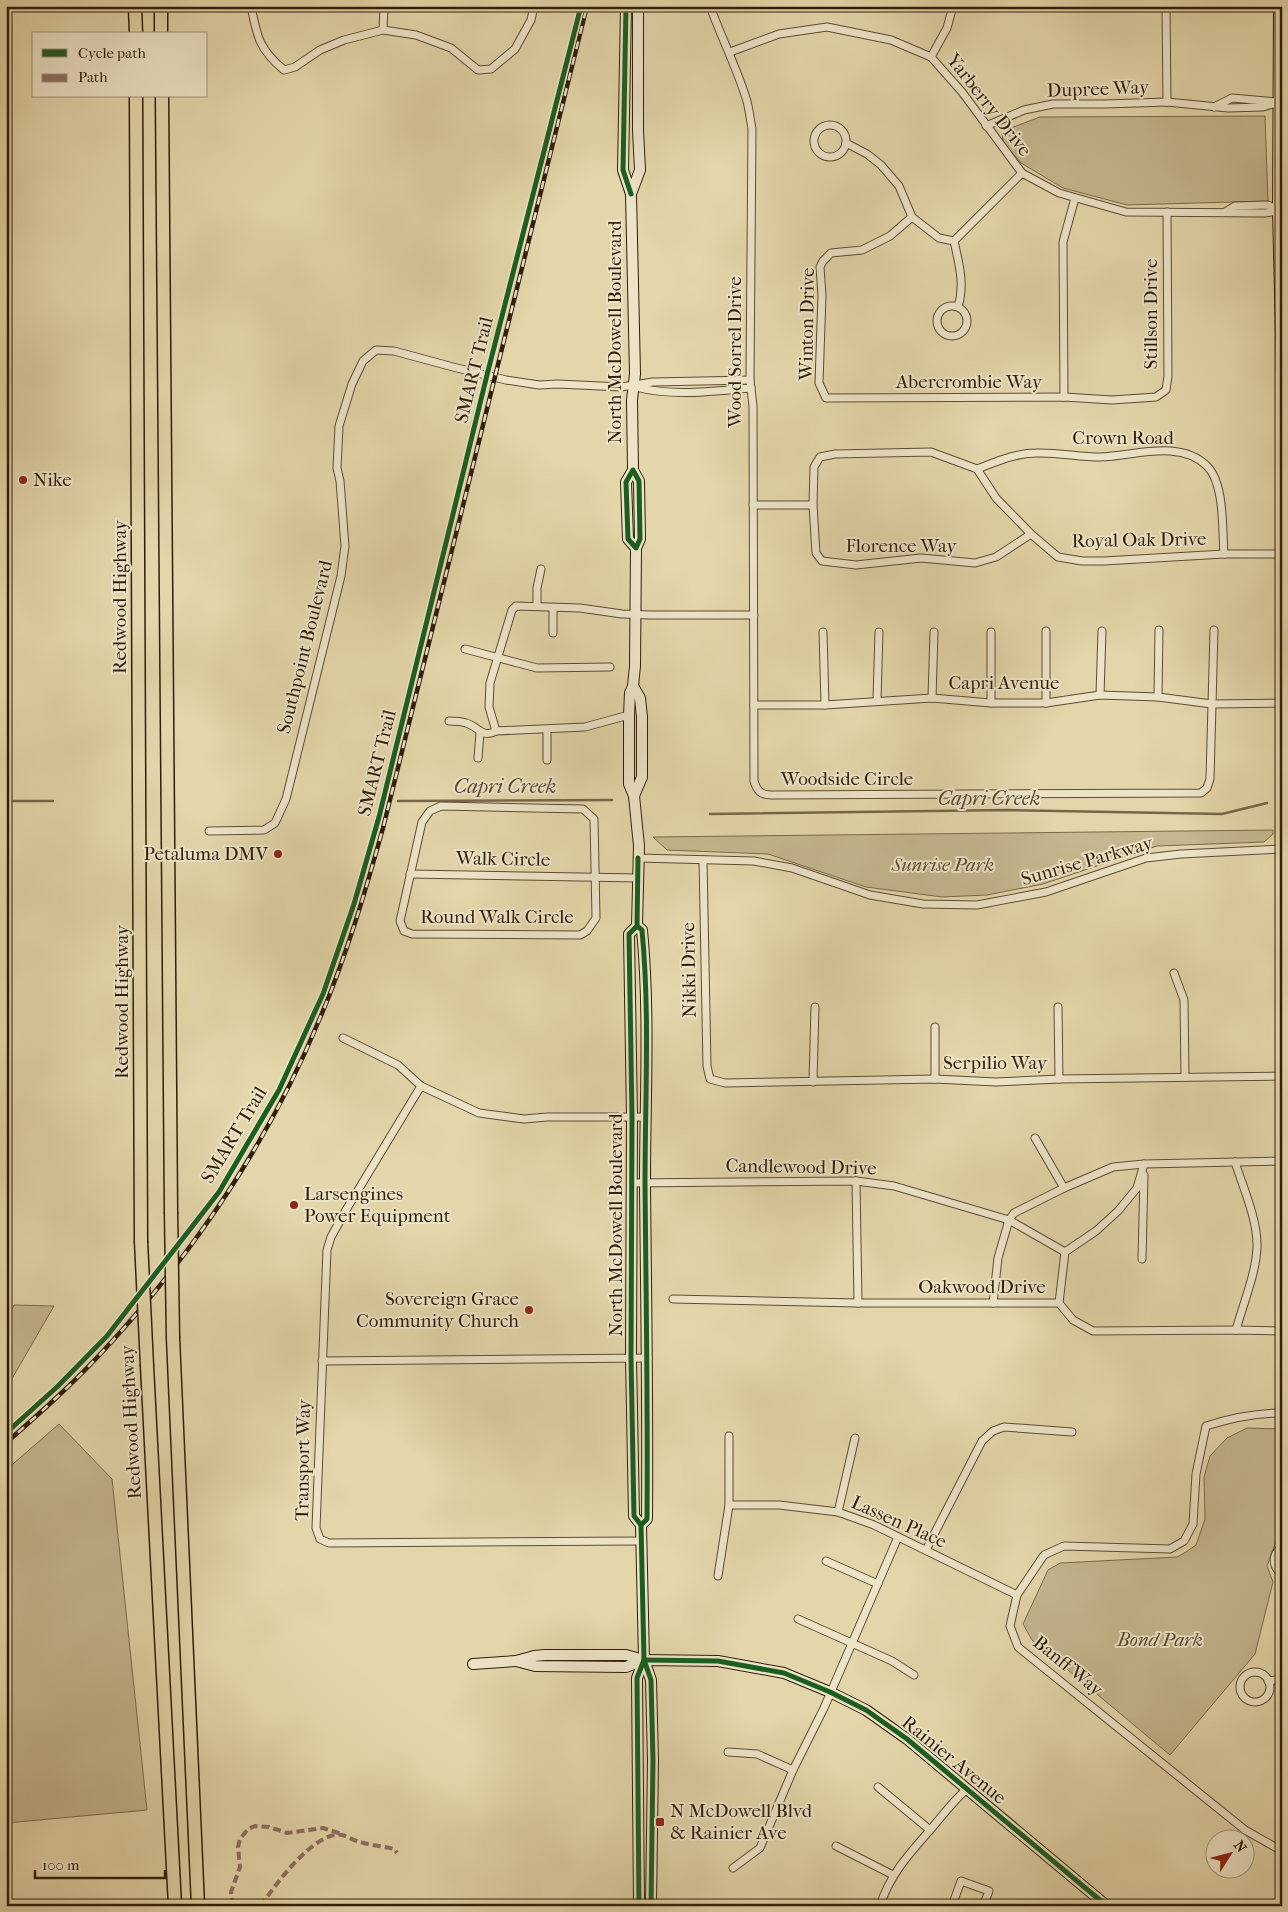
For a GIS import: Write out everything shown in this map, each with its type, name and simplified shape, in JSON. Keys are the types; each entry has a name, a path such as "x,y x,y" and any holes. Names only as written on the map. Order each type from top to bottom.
{"highway":[{"path":"136,6 136,32"},
{"path":"161,6 161,32"},
{"name":"Redwood Highway","path":"136,98 142,1241 175,1906"},
{"path":"162,98 173,1338 198,1906"}],"main road":[{"name":"North McDowell Boulevard","path":"626,6 623,170 631,194 635,374 633,386 633,470 626,482 628,539 636,548 633,686 630,693 629,715 630,784 634,796 639,878 637,926 629,934 632,1117 631,1358 634,1516 641,1525 644,1660 652,1684 651,1906"},
{"name":"North McDowell Boulevard","path":"631,194 640,170 638,130 638,6"},
{"path":"1280,6 1278,210 1282,375"},
{"name":"North McDowell Boulevard","path":"633,686 640,698 642,717 642,777 634,796"},
{"name":"North McDowell Boulevard","path":"637,926 642,930 644,952 648,1358 647,1519 641,1525"},
{"name":"Rainier Avenue","path":"473,1664 516,1662 534,1656 545,1655 626,1655 644,1660 718,1661 784,1673 830,1692 874,1715 907,1739 1107,1906"},
{"name":"North McDowell Boulevard","path":"639,1906 637,1678 644,1660"}],"street":[{"path":"251,6 257,37 270,58 284,70 295,67 320,50 344,40 383,30 416,35 451,48 478,70 490,68 515,49 531,20 534,6"},
{"path":"383,30 384,6"},
{"name":"Wood Sorrel Drive","path":"710,6 730,52 747,100 752,128 751,384 754,706"},
{"path":"931,57 947,28 953,6"},
{"path":"1166,6 1167,102"},
{"name":"Yarberry Drive","path":"730,52 779,34 833,27 891,40 931,57 962,92 1022,173 1060,193 1126,212 1224,212 1235,206 1268,205 1278,210"},
{"name":"Dupree Way","path":"986,126 1024,110 1053,104 1167,102 1214,107 1232,98 1280,102"},
{"path":"846,143 838,155 828,157 816,148 815,138 819,130 831,125 842,131 846,143 867,154 881,165 899,186 912,217 938,238 954,241"},
{"path":"954,241 1022,173"},
{"path":"1064,397 1063,242 1075,198"},
{"name":"Stillson Drive","path":"1112,400 1156,397 1166,390 1168,376 1167,212"},
{"name":"Winton Drive","path":"826,398 819,383 822,295 820,267 823,260 831,253 862,250 890,236 912,217"},
{"path":"954,241 962,277 962,294 958,307"},
{"path":"948,306 958,307 966,314 967,324 961,334 952,337 942,334 936,325 937,316 940,311 948,306"},
{"name":"Southpoint Boulevard","path":"209,831 264,830 275,823 286,799 341,576 345,546 340,481 337,468 339,426 352,384 363,361 376,350 394,351 453,367 539,385 633,386 653,382 751,384"},
{"name":"Southpoint Boulevard","path":"633,386 651,391 699,392 751,384"},
{"name":"Abercrombie Way","path":"826,398 1064,397 1112,400"},
{"name":"Crown Road","path":"977,469 1003,459 1035,452 1101,457 1169,450 1195,457 1208,467 1218,485 1224,554"},
{"path":"753,505 813,505 814,467 820,457 835,454 931,452 977,469"},
{"name":"Royal Oak Drive","path":"977,469 996,498 1031,534 1058,557 1082,560 1224,554 1282,554"},
{"name":"Florence Way","path":"813,505 816,553 822,560 835,563 856,565 921,558 975,563 996,556 1031,534"},
{"path":"537,606 537,588 541,569"},
{"path":"496,731 489,707 490,683 512,610 521,605 636,614 754,615"},
{"path":"553,608 553,633"},
{"path":"1158,697 1159,630"},
{"path":"1212,704 1214,630"},
{"path":"1046,631 1046,703"},
{"path":"1100,695 1102,631"},
{"path":"824,632 825,705"},
{"path":"877,700 879,632"},
{"path":"932,698 934,632"},
{"path":"991,632 991,703"},
{"path":"465,649 537,668 610,667"},
{"name":"Capri Avenue","path":"754,706 825,705 877,700 932,698 991,703 1046,703 1100,695 1158,697 1212,704 1282,703"},
{"name":"Woodside Circle","path":"754,706 754,781 757,789 763,795 890,796 1201,793 1207,788 1210,779 1212,704"},
{"path":"449,721 467,723 480,733 491,734 496,731 586,727 629,715"},
{"path":"547,760 548,730"},
{"path":"478,758 480,733"},
{"name":"Round Walk Circle","path":"442,806 583,809 594,819 596,877 596,918 587,931 580,935 412,934 404,931 400,922 422,822 430,810 442,806"},
{"name":"Sunrise Parkway","path":"638,858 754,860 792,868 870,895 923,904 977,905 1046,892 1146,858 1181,854 1282,849"},
{"name":"Nikki Drive","path":"703,860 708,1066 710,1079"},
{"name":"Walk Circle","path":"410,874 596,877"},
{"path":"596,877 639,878"},
{"path":"1174,973 1184,1000 1184,1076"},
{"path":"813,1082 815,1007"},
{"path":"1058,1007 1059,1079"},
{"path":"935,1027 936,1079"},
{"path":"344,1038 398,1065 422,1086 484,1114 524,1119 547,1117 646,1117"},
{"name":"Serpilio Way","path":"710,1079 725,1083 936,1079 996,1082 1184,1076 1282,1076"},
{"name":"Transport Way","path":"422,1086 331,1237 327,1250 316,1528 320,1539 329,1543 641,1541"},
{"path":"1035,1138 1064,1188"},
{"path":"993,1303 998,1258 1009,1220 1014,1213 1064,1188 1113,1167 1144,1164 1282,1161"},
{"path":"1236,1162 1254,1226 1257,1247 1254,1265 1236,1330"},
{"path":"1059,1303 1065,1252 1096,1231 1118,1211 1138,1188 1144,1164"},
{"path":"1142,1259 1144,1164"},
{"path":"856,1181 858,1303"},
{"name":"Candlewood Drive","path":"631,1183 856,1181 894,1186 1009,1220 1065,1252"},
{"name":"Oakwood Drive","path":"673,1299 858,1303 1059,1303 1073,1320 1093,1331 1280,1331"},
{"path":"322,1361 648,1358"},
{"name":"Banff Way","path":"1282,1413 1260,1413 1227,1419 1206,1426 1196,1474 1193,1524 1184,1542 1170,1549 1064,1546 1044,1555 1017,1596 1010,1626 1018,1647 1245,1830 1282,1851"},
{"path":"926,1550 982,1441 993,1430 1004,1427 1072,1432"},
{"path":"718,1576 729,1505 729,1436"},
{"path":"838,1512 855,1438"},
{"name":"Lassen Place","path":"729,1505 778,1505 838,1512 874,1525 1017,1596"},
{"path":"733,1868 760,1848 898,1537"},
{"path":"1282,1547 1275,1553 1274,1559 1276,1570 1282,1574"},
{"path":"826,1561 878,1584"},
{"path":"798,1619 892,1661 914,1675"},
{"path":"1251,1672 1261,1674 1268,1681 1270,1686 1267,1695 1260,1701 1255,1702 1246,1699 1240,1692 1243,1678 1251,1672"},
{"path":"1268,1681 1282,1679"},
{"path":"728,1752 757,1754 793,1770"},
{"path":"878,1787 930,1830"},
{"path":"880,1906 893,1875 910,1850 930,1830 953,1801 967,1789"},
{"path":"836,1846 893,1875"},
{"path":"952,1906 961,1881 989,1891 983,1906"}],"green space":[{"path":"1265,116 1268,201 1127,205 1063,188 1021,163 1003,142 1002,133 1040,117"},
{"name":"Sunrise Park","path":"1273,830 1273,834 1264,842 1157,846 1043,884 987,895 942,897 866,887 768,854 667,850 653,837"},
{"path":"14,1305 54,1306 6,1389 6,1323"},
{"path":"59,1424 112,1479 147,1810 6,1823 6,1470"},
{"name":"Bond Park","path":"1247,1428 1280,1429 1282,1525 1267,1566 1273,1582 1255,1654 1170,1755 1032,1640 1023,1624 1048,1570 1060,1563 1177,1557 1196,1545 1205,1519 1204,1477 1210,1456 1227,1438"}],"waterway":[{"name":"Capri Creek","path":"398,801 612,800"},
{"name":"Capri Creek","path":"6,801 53,801"},
{"name":"Capri Creek","path":"710,814 1007,810 1222,814 1267,803"}],"railway":[{"path":"6,1443 93,1362 138,1312 199,1234 227,1193 278,1108 320,1018 354,924 383,828 587,6"}],"marked path":[{"path":"233,1906 231,1892 240,1867 238,1847 240,1839 248,1829 255,1826 269,1827 287,1833 323,1828 342,1834"},
{"path":"261,1906 296,1861 320,1841 331,1836 342,1835 353,1840 394,1849 397,1853"}],"cycle path":[{"name":"SMART Trail","path":"6,1433 57,1387 107,1336 219,1192 279,1090 323,994 354,904 379,817 487,375 581,6"},
{"path":"626,6 623,170 631,194"},
{"path":"633,470 639,481 640,539 636,548 628,539 626,482 633,470"},
{"path":"638,858 637,926 629,934 632,1117 631,1358 634,1516 641,1525 644,1660 651,1680 653,1760 651,1906"},
{"path":"637,926 642,930 646,993 647,1519 641,1525"},
{"path":"644,1660 718,1661 784,1673 830,1692 866,1710 907,1739 1107,1906"},
{"path":"639,1906 637,1678 644,1660"}],"place":[{"name":"Nike","path":"23,480"},
{"name":"Petaluma DMV","path":"278,854"},
{"name":"Larsengines Power Equipment","path":"294,1205"},
{"name":"Sovereign Grace Community Church","path":"529,1310"},
{"name":"N McDowell Blvd & Rainier Ave","path":"660,1822"}]}
